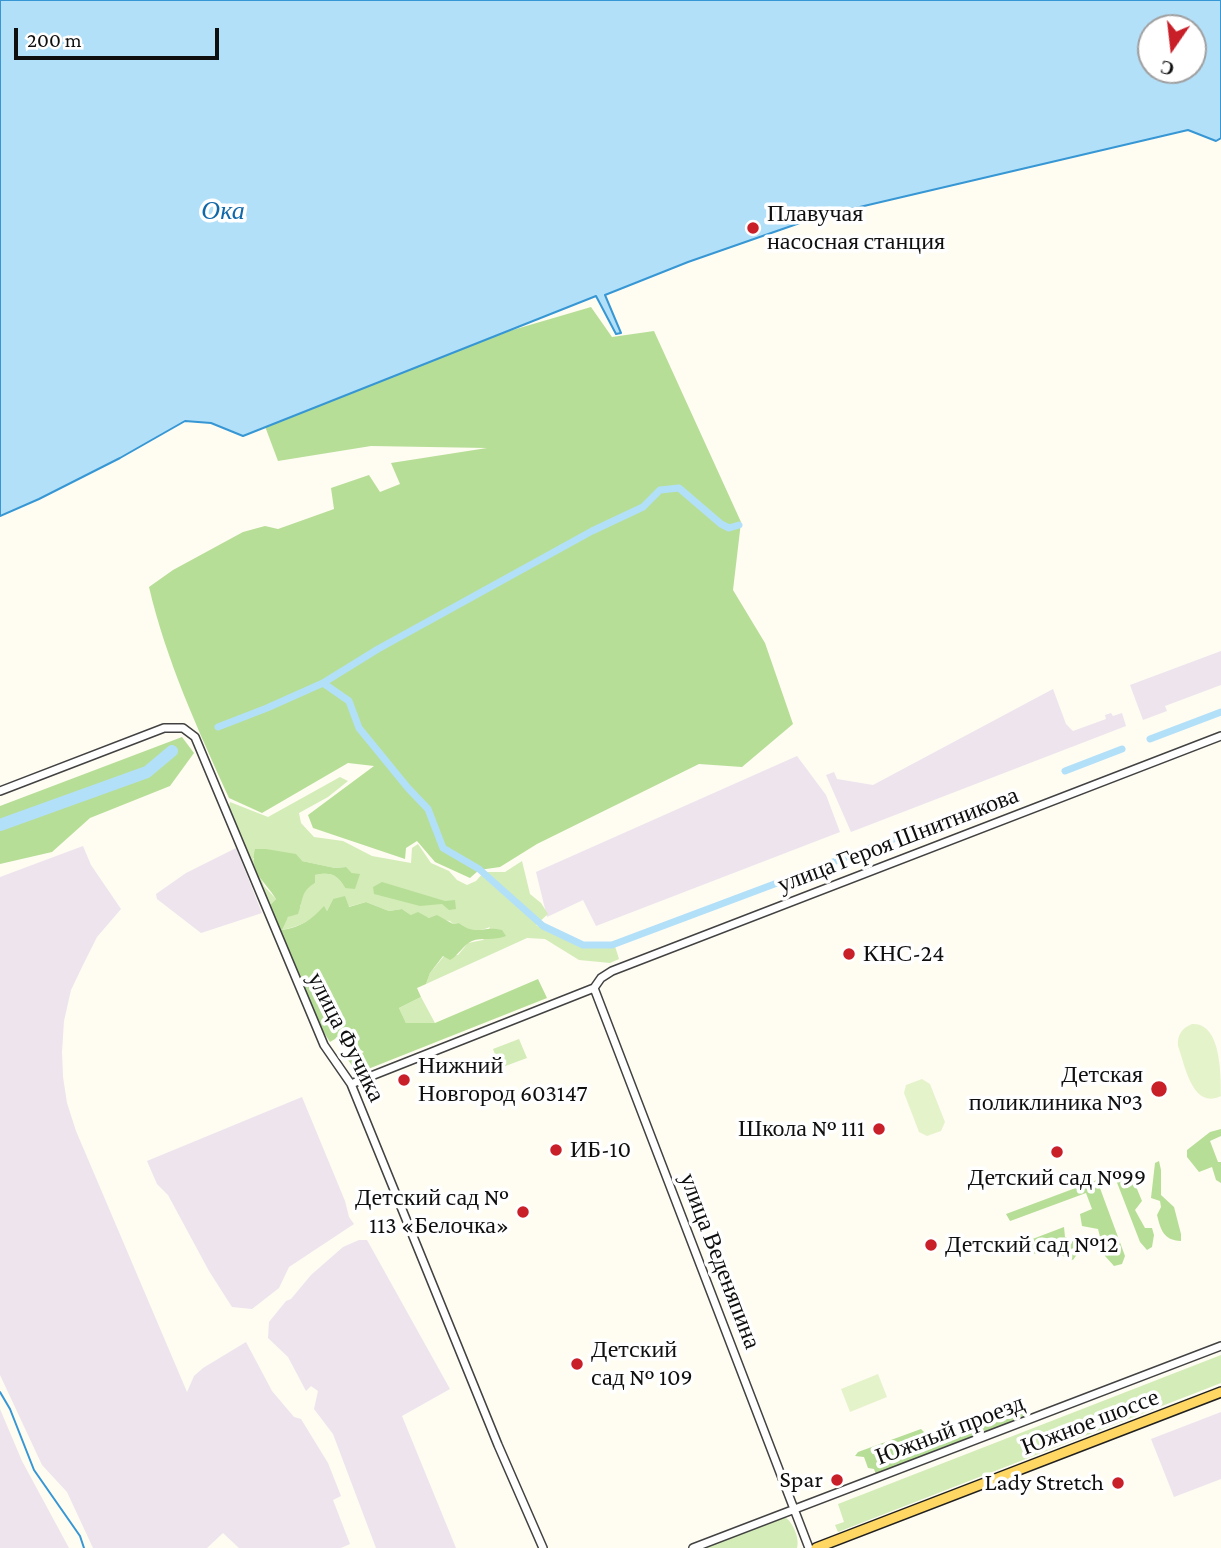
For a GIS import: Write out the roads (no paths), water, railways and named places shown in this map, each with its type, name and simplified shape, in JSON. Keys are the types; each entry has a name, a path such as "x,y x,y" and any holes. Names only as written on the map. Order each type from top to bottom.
{"main road":[{"name":"Южное шоссе","path":"817,1548 1221,1392"}],"street":[{"name":"улица Фучика","path":"0,791 164,728 173,726 189,731 199,746 324,1045 351,1084 498,1445 544,1548"},
{"name":"улица Героя Шнитникова","path":"351,1084 594,988 601,978 612,971 1221,736"},
{"name":"улица Веденяпина","path":"594,988 809,1548"},
{"name":"Южный проезд","path":"693,1548 1221,1346"}],"water":[{"name":"Ока","path":"0,0 1221,0 1221,138 1216,141 1188,130 817,217 688,262 605,295 621,333 616,334 596,296 243,436 211,423 185,421 39,499 0,516"}],"waterway":[{"path":"323,683 378,649 592,531 643,507 660,490 679,488 721,524 729,528 739,525"},
{"path":"218,727 323,683 349,701 359,728 428,809 443,848 479,869 543,926 583,945 612,945 849,856"},
{"path":"1150,739 1221,712"},
{"path":"1065,771 1122,749"},
{"path":"0,825 147,772 172,751"},
{"path":"860,852 984,804"},
{"path":"0,1392 10,1409 34,1470 80,1536 84,1548"}],"place":[{"name":"Плавучая насосная станция","path":"753,228"},
{"name":"КНС-24","path":"849,954"},
{"name":"Нижний Новгород 603147","path":"404,1080"},
{"name":"Детская поликлиника №3","path":"1159,1089"},
{"name":"Школа № 111","path":"879,1129"},
{"name":"ИБ-10","path":"556,1150"},
{"name":"Детский сад №99","path":"1057,1152"},
{"name":"Детский сад № 113 «Белочка»","path":"523,1212"},
{"name":"Детский сад №12","path":"931,1245"},
{"name":"Детский сад № 109","path":"577,1364"},
{"name":"Spar","path":"837,1480"},
{"name":"Lady Stretch","path":"1118,1483"}]}
